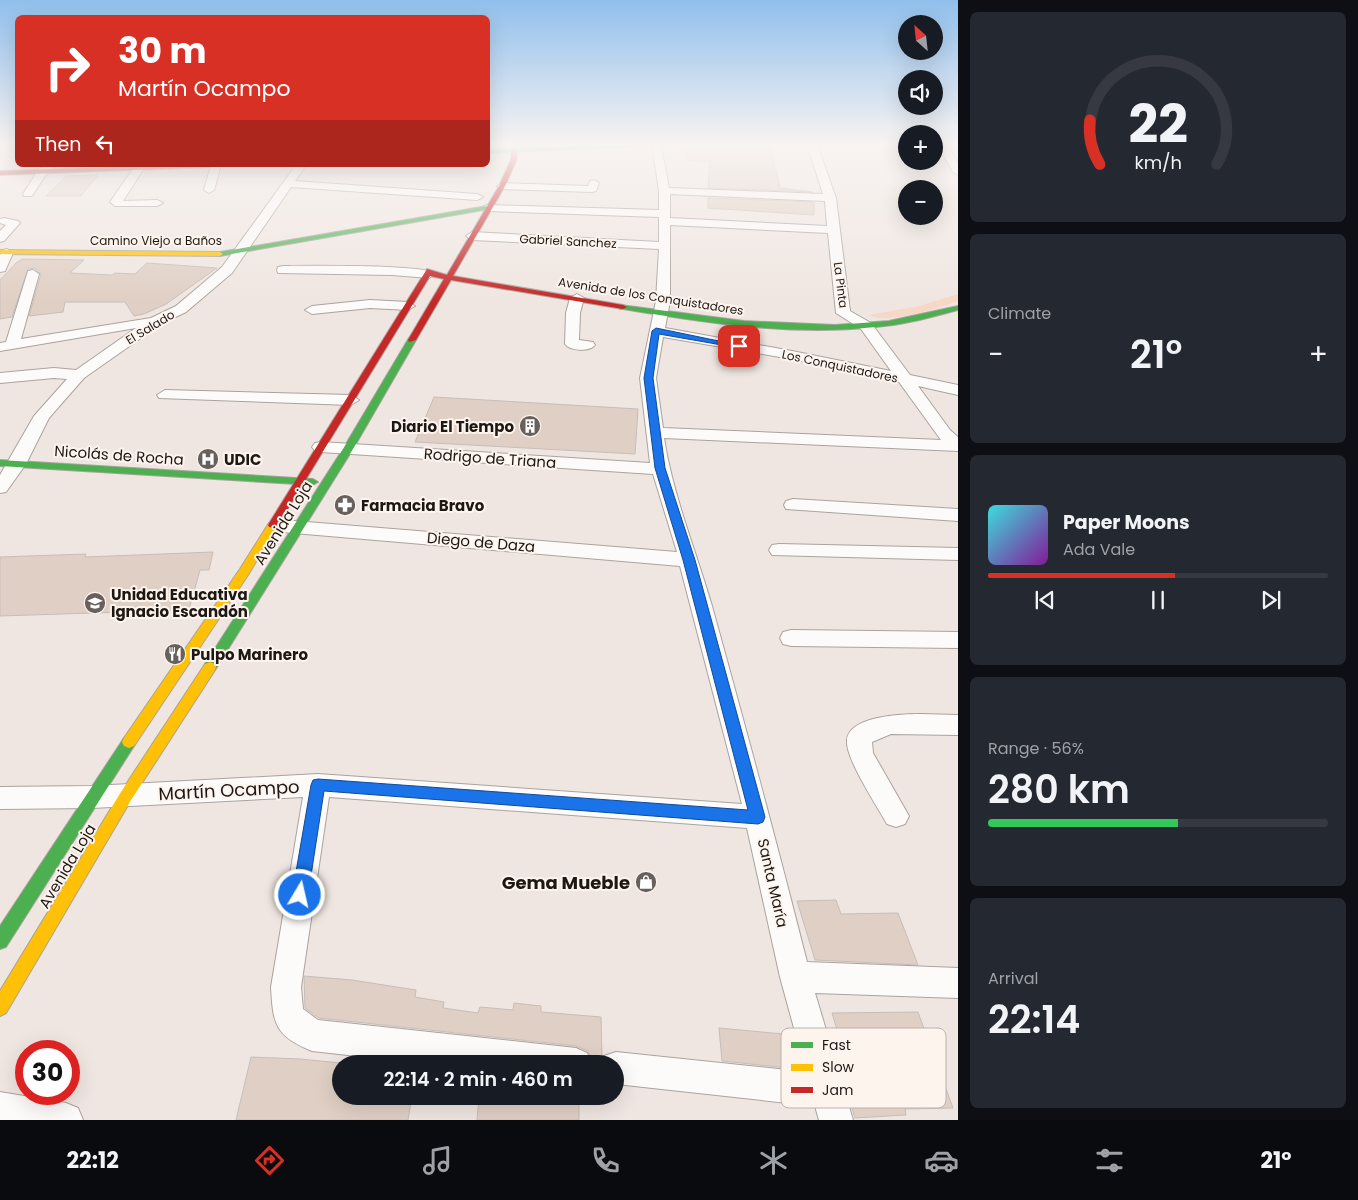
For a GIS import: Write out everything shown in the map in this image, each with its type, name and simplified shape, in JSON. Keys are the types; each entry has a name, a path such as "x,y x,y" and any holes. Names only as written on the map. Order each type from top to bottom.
{"main road":[{"path":"460,225 477,196"},
{"name":"Avenida Loja","path":"0,941 92,797 239,580 298,482 429,274 445,263 472,236 495,196"},
{"name":"Camino Viejo a Baños","path":"3,253 214,255 487,208"},
{"name":"Avenida Loja","path":"0,1007 126,796 249,607 297,527 348,449 447,277 445,263"},
{"path":"445,263 469,267"},
{"name":"Avenida de los Conquistadores","path":"429,274 780,328 866,326 956,311"},
{"path":"838,313 860,311"},
{"name":"Nicolás de Rocha","path":"9,463 325,483"}],"street":[{"path":"120,196 116,202 119,204 157,203"},
{"name":"El Salado","path":"0,488 9,463 42,416 79,375 156,321 181,309 227,270 279,196"},
{"name":"Santa María","path":"664,196 665,246 661,309 648,378 660,468 689,560 758,817 795,977 809,1028"},
{"path":"789,196 830,198"},
{"name":"La Pinta","path":"830,198 835,230 838,313 866,326 944,434 958,446"},
{"path":"487,208 835,230"},
{"path":"0,238 14,223 4,221"},
{"name":"Gabriel Sanchez","path":"472,236 665,246"},
{"path":"0,268 3,253"},
{"path":"283,270 392,271 429,274"},
{"path":"6,346 33,274"},
{"path":"577,298 573,313 572,344 588,345"},
{"path":"312,310 370,304 408,306"},
{"name":"Los Conquistadores","path":"661,309 792,355 958,390"},
{"path":"6,346 156,321"},
{"path":"0,378 54,373 79,375"},
{"path":"165,395 351,400"},
{"path":"655,433 958,446"},
{"name":"Rodrigo de Triana","path":"321,447 660,468"},
{"path":"793,505 958,515"},
{"name":"Diego de Daza","path":"273,525 689,560"},
{"path":"779,550 958,554"},
{"path":"791,638 958,640"},
{"path":"896,816 861,754 860,739 865,732 883,725 958,725"},
{"path":"318,785 286,986 288,1017 312,1034 497,1055"},
{"name":"Martín Ocampo","path":"0,798 126,796 318,785 758,817"},
{"path":"795,977 958,982"},
{"path":"624,1069 781,1097"},
{"path":"0,1109 66,1120"}],"shaded area":[{"path":"958,294 958,301 939,308 899,317 876,318 869,315 919,306"}],"building":[{"path":"708,198 814,202 814,215 708,208"},
{"path":"23,259 84,260 70,273 112,275 115,273 135,274 147,263 217,268 166,304 144,314 134,316 125,302 65,302 63,312 29,316 41,274 34,268 28,269 12,317 0,319 0,280 17,262"},
{"name":"Diario El Tiempo","path":"434,397 638,409 635,454 415,442"},
{"path":"213,552 209,570 200,570 189,610 0,616 0,557 86,554 85,557"},
{"path":"836,900 841,914 898,913 918,965 815,960 797,901"},
{"path":"304,976 352,980 416,990 415,997 444,1002 443,1008 478,1013 480,1007 513,1010 514,1003 541,1006 541,1012 601,1017 602,1055 590,1055 588,1051 576,1046 319,1018 305,1008"},
{"path":"918,1012 924,1028 836,1028 832,1013"},
{"path":"719,1028 781,1034 781,1067 722,1061"},
{"path":"251,1057 332,1062 332,1105 410,1105 408,1120 236,1120"},
{"path":"946,1089 953,1108 905,1109 906,1115 855,1118 852,1108 946,1108"},
{"path":"478,1105 579,1105 579,1120 477,1120"}],"traffic: fast":[{"path":"220,254 487,208"},
{"path":"623,307 744,324 804,327 877,325 958,308"},
{"path":"210,667 348,449 412,340"},
{"path":"0,463 313,482"},
{"path":"0,941 129,742"}],"traffic: slow":[{"path":"0,252 220,254"},
{"path":"129,742 244,572 273,525"},
{"path":"0,1007 126,796 210,667"}],"traffic: jam":[{"path":"412,340 496,196"},
{"path":"273,525 430,271"},
{"path":"430,274 623,307"}],"place":[{"name":"Diario El Tiempo","path":"530,426"},
{"name":"UDIC","path":"208,459"},
{"name":"Farmacia Bravo","path":"345,505"},
{"name":"Unidad Educativa Ignacio Escandón","path":"95,603"},
{"name":"Pulpo Marinero","path":"175,654"},
{"name":"Gema Mueble","path":"646,882"}],"route":[{"path":"300,895 318,785 758,817 689,560 660,468 648,378 656,331 739,346"}]}
